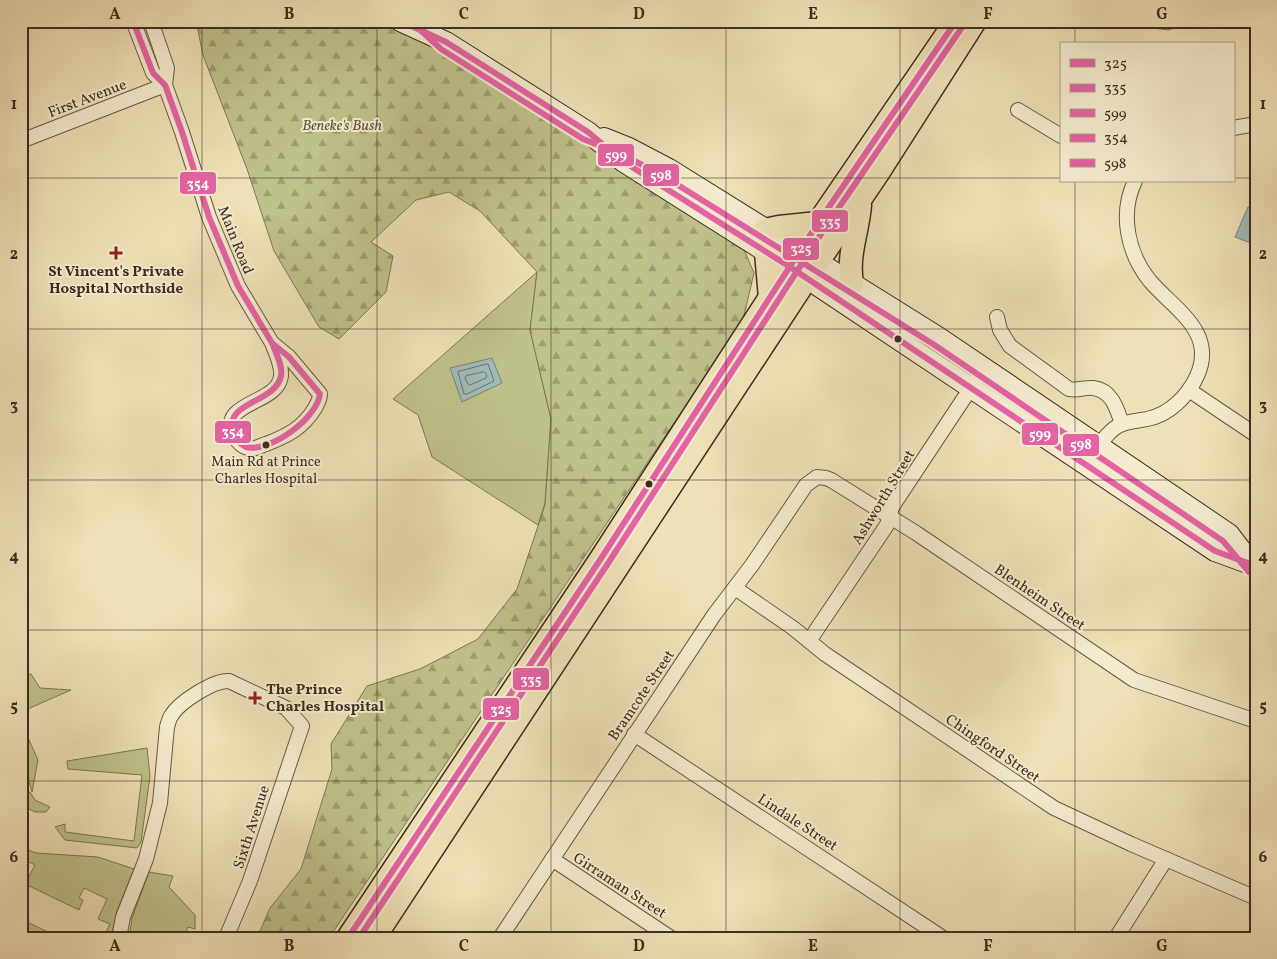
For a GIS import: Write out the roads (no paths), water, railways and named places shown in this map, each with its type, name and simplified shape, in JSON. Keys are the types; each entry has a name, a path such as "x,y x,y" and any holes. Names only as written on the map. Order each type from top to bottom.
{"main road":[{"path":"400,21 446,42 588,132 630,148 669,169 765,241 804,265 972,387 1214,551 1254,565"},
{"path":"423,21 446,42"},
{"path":"374,938 804,265 818,223 956,21"},
{"path":"348,938 600,560 770,298 804,265 861,199 974,21"},
{"path":"852,283 850,262 859,223 861,199"},
{"path":"770,298 765,241 778,227 818,223"},
{"path":"804,265 852,283 984,368 1229,534 1254,565"}],"street":[{"name":"Main Road","path":"133,21 153,73 165,85 182,132 208,217 229,267 249,307 272,343 280,366 281,375 279,383 269,395 243,407 234,416 232,430 242,446 248,448 255,448 282,438 296,430 311,415 320,397 319,392 286,354 272,343"},
{"name":"Main Road","path":"152,22 167,68 165,85"},
{"name":"First Avenue","path":"21,141 165,85"},
{"path":"1018,110 1060,135"},
{"path":"1234,128 1256,124"},
{"path":"1088,465 1112,430 1122,424 1150,418 1166,412 1179,401 1189,390 1200,367 1202,350 1193,325 1153,284 1137,261 1129,238 1127,218 1129,197 1135,182"},
{"path":"997,317 1002,335 1016,351 1069,389 1092,388 1104,393 1113,400 1122,424"},
{"name":"Ashworth Street","path":"809,641 887,525 892,507 984,368"},
{"path":"1189,390 1256,435"},
{"name":"Blenheim Street","path":"817,477 831,480 889,517 1134,680 1256,721"},
{"name":"Bramcote Street","path":"500,938 714,615 735,588 806,485 817,477"},
{"name":"Chingford Street","path":"735,588 833,660 1048,804 1072,818 1256,898"},
{"name":"Sixth Avenue","path":"119,938 124,916 146,859 160,803 167,727 171,716 178,708 222,680 229,681 286,708 302,726 250,881 226,938"},
{"name":"Lindale Street","path":"634,734 943,938"},
{"name":"Girraman Street","path":"552,859 671,938"},
{"path":"1116,938 1166,859"}],"water":[{"path":"1248,207 1256,207 1256,245 1235,237"},
{"path":"492,358 502,383 462,402 450,368"}],"place":[{"name":"St Vincent's Private Hospital Northside","path":"116,253"},
{"name":"Main Rd at Prince Charles Hospital","path":"266,445"},
{"name":"The Prince Charles Hospital","path":"255,698"}],"park label":[{"name":"Beneke's Bush","path":"342,125"}]}
